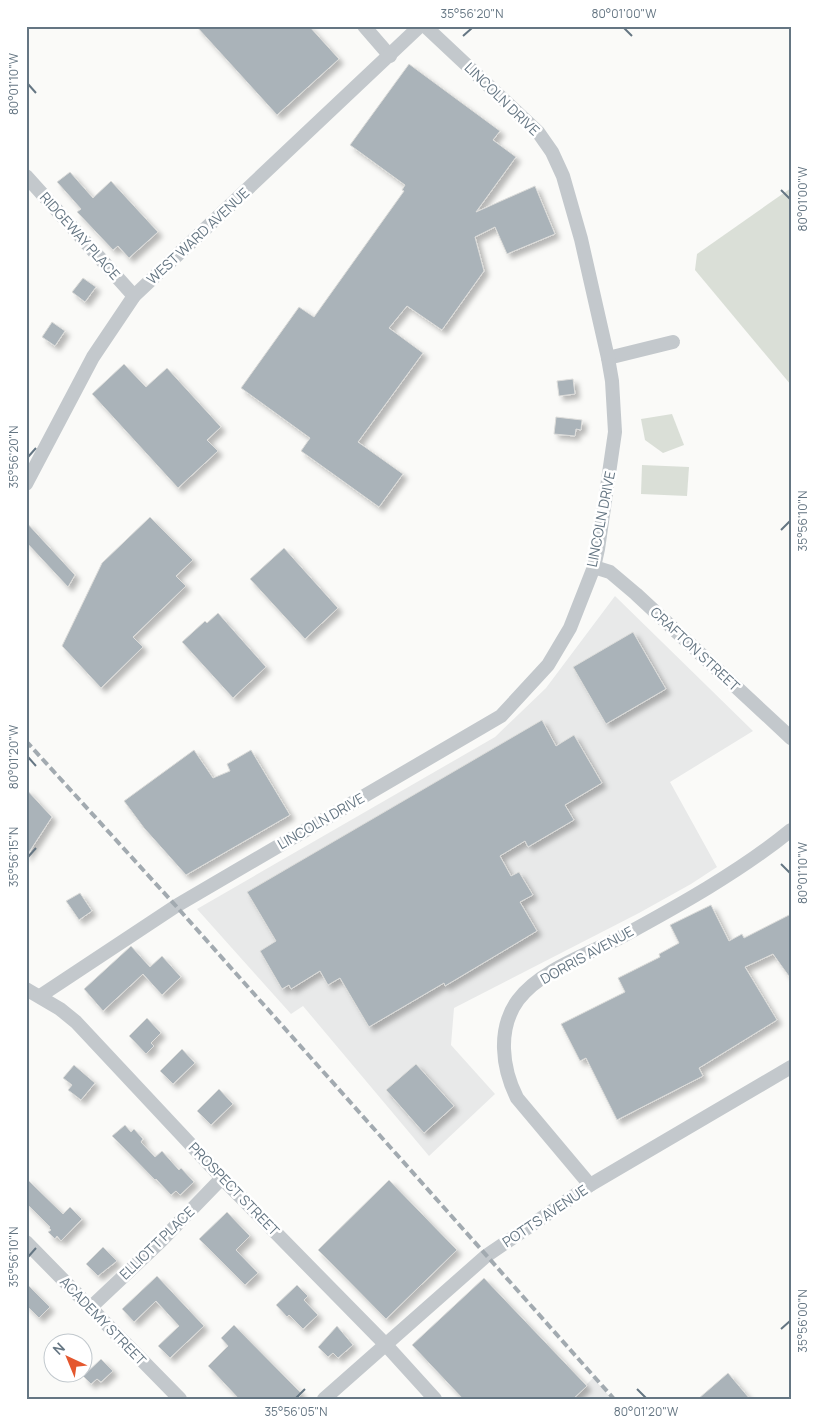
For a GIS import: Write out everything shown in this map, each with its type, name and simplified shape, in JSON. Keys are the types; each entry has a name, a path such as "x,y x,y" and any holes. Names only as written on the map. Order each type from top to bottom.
{"street":[{"path":"364,26 390,56"},
{"name":"WEST WARD AVENUE","path":"26,484 93,356 134,296 420,26"},
{"name":"LINCOLN DRIVE","path":"40,996 176,906 501,716 548,665 570,628 594,566 598,549 615,432 612,381 608,358 581,239 563,176 552,152 538,132 425,26"},
{"name":"RIDGEWAY PLACE","path":"26,176 134,296"},
{"path":"608,358 673,342"},
{"name":"CRAFTON STREET","path":"594,566 610,572 636,594 791,738"},
{"name":"DORRIS AVENUE","path":"590,1185 517,1098 510,1084 505,1064 504,1044 510,1015 518,1000 548,975 621,937 726,876 791,830"},
{"name":"PROSPECT STREET","path":"26,989 60,1009 76,1022 222,1178 386,1345 435,1399"},
{"name":"POTTS AVENUE","path":"324,1399 464,1273 486,1256 590,1185 791,1068"},
{"name":"ELLIOTT PLACE","path":"90,1308 161,1241 222,1178"},
{"name":"ACADEMY STREET","path":"26,1242 180,1399"}],"shaded area":[{"path":"791,188 791,385 695,270 697,254"},
{"path":"672,414 684,445 663,453 645,440 641,419"},
{"path":"642,465 689,467 687,496 641,494"},
{"path":"615,596 753,731 670,782 717,867 639,913 454,1008 451,1045 495,1094 429,1156 303,1006 291,1014 197,909 495,737 546,688"},
{"path":"593,1378 612,1399 572,1399"}],"building":[{"path":"196,26 309,26 339,59 277,115"},
{"path":"409,64 500,131 493,140 516,157 476,212 535,186 555,234 507,254 495,227 475,237 484,271 442,330 407,306 389,328 423,353 358,442 403,474 379,507 301,451 310,438 241,388 299,307 314,317 404,191 402,190 405,185 350,145"},
{"path":"70,172 93,198 111,181 158,232 129,258 118,246 113,250 77,212 81,209 57,182"},
{"path":"83,278 96,287 85,302 72,292"},
{"path":"52,322 65,331 55,346 42,337"},
{"path":"124,364 146,387 167,368 221,427 207,440 218,451 178,488 92,394"},
{"path":"573,379 575,394 559,396 557,381"},
{"path":"556,417 582,420 581,430 576,429 575,436 554,434"},
{"path":"150,517 193,560 176,576 186,586 133,637 143,647 101,688 62,646 102,563"},
{"path":"26,522 75,575 68,587 26,542"},
{"path":"284,548 338,608 305,639 250,579"},
{"path":"218,613 266,667 233,698 182,642 205,621 207,623"},
{"path":"633,632 666,689 606,724 573,667"},
{"path":"542,720 556,746 574,735 602,783 565,805 574,820 528,847 525,841 500,856 511,876 519,872 533,895 520,902 537,931 445,986 444,983 369,1027 340,978 328,985 320,971 291,989 289,985 282,989 260,951 276,941 247,892"},
{"path":"194,750 213,778 230,771 227,764 251,750 290,815 186,875 144,828 124,801"},
{"path":"26,789 52,817 26,857"},
{"path":"80,893 92,911 79,920 66,901"},
{"path":"711,905 729,941 742,934 744,938 791,914 791,979 773,954 745,967 777,1020 699,1068 703,1076 617,1120 586,1058 580,1061 561,1024 625,992 618,978 660,957 659,954 679,943 670,925"},
{"path":"131,946 150,967 162,956 181,977 162,995 143,974 103,1011 84,989"},
{"path":"147,1018 161,1033 151,1043 154,1046 146,1054 129,1036"},
{"path":"182,1049 195,1063 173,1084 160,1071"},
{"path":"416,1064 454,1106 424,1133 386,1090"},
{"path":"74,1065 95,1083 81,1100 68,1090 72,1085 63,1078"},
{"path":"219,1089 233,1104 211,1125 197,1111"},
{"path":"125,1125 131,1132 134,1129 143,1139 141,1142 155,1157 162,1151 179,1170 181,1168 194,1182 180,1195 176,1191 171,1195 112,1136"},
{"path":"26,1178 63,1214 70,1207 82,1219 61,1241 57,1236 55,1239 48,1232 51,1230 50,1227 26,1203"},
{"path":"389,1180 457,1250 386,1319 318,1250"},
{"path":"227,1212 250,1236 236,1250 258,1273 245,1285 199,1239"},
{"path":"103,1247 117,1261 98,1276 86,1264"},
{"path":"157,1276 204,1326 170,1358 158,1346 179,1326 156,1301 134,1322 122,1309"},
{"path":"484,1278 587,1386 573,1399 463,1399 412,1345"},
{"path":"26,1283 50,1307 39,1318 26,1305"},
{"path":"297,1285 308,1296 304,1300 318,1315 303,1329 289,1315 287,1317 276,1305"},
{"path":"234,1325 302,1394 297,1399 239,1399 208,1366 228,1346 221,1338"},
{"path":"337,1326 353,1345 338,1358 333,1353 328,1357 318,1347"},
{"path":"101,1359 113,1371 101,1382 97,1379 91,1384 89,1382 92,1382 92,1368"},
{"path":"728,1373 750,1399 698,1399"}],"railway":[{"path":"26,741 176,906 614,1399"}]}
